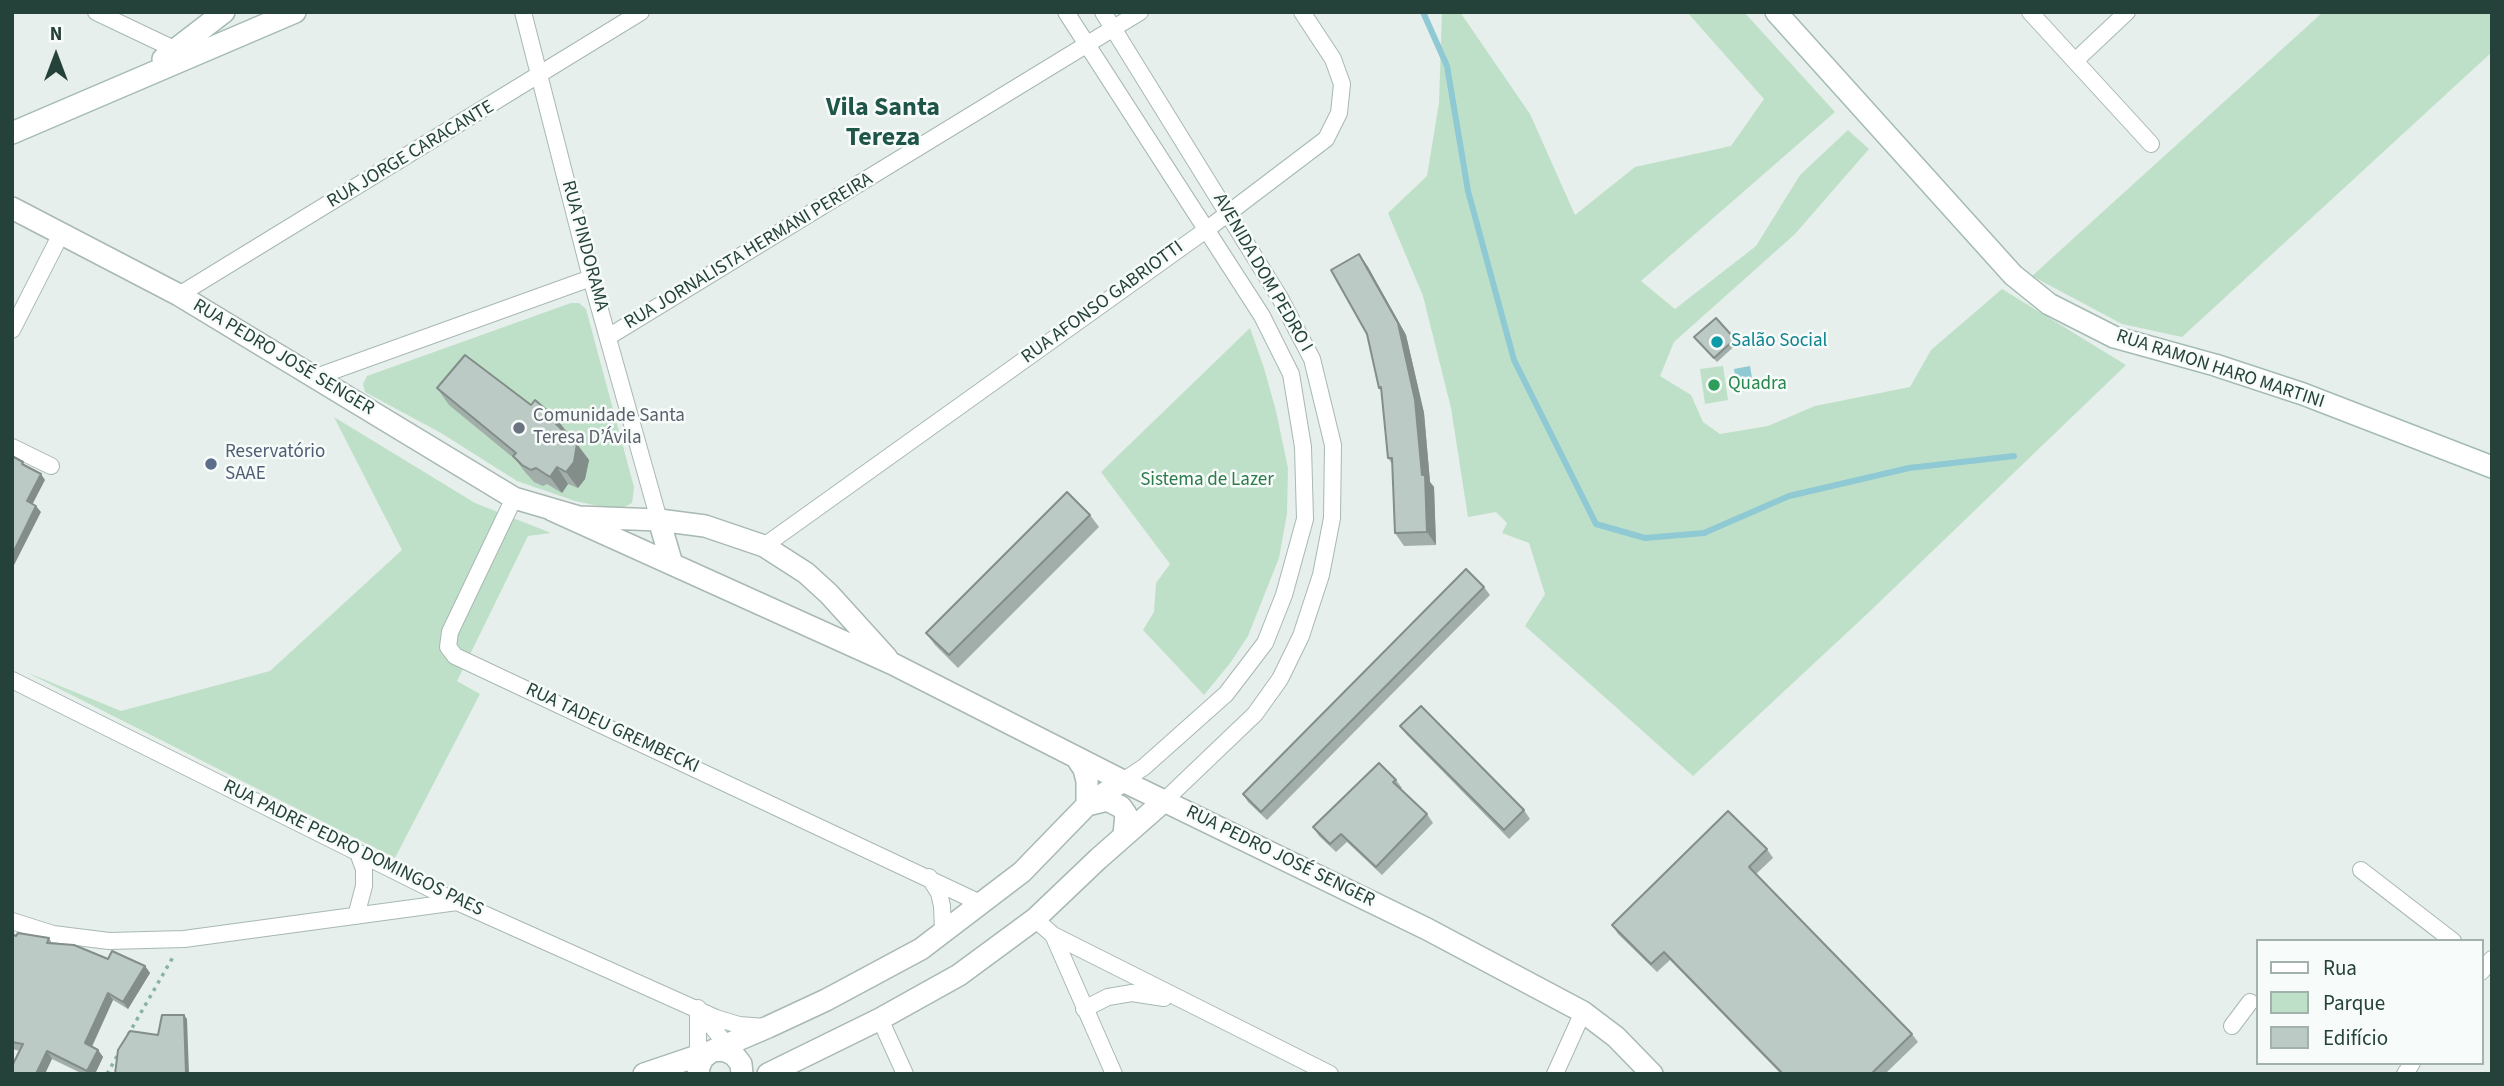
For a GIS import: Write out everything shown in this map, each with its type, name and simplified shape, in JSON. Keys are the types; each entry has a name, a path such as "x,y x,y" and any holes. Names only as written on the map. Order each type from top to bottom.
{"street":[{"path":"96,12 184,44"},
{"path":"184,44 206,12"},
{"path":"130,82 224,12"},
{"path":"12,133 295,12"},
{"name":"RUA PINDORAMA","path":"523,12 591,278 659,520"},
{"name":"RUA JORGE CARACANTE","path":"179,295 641,12"},
{"name":"AVENIDA DOM PEDRO I","path":"1066,12 1262,316 1291,374 1303,447 1305,520 1284,595 1265,643 1226,694 1144,767 1123,781"},
{"name":"AVENIDA DOM PEDRO I","path":"1103,12 1280,298 1312,359 1333,445 1332,518 1321,575 1309,616 1280,679 1255,714 1164,801"},
{"name":"RUA JORNALISTA HERMANI PEREIRA","path":"608,337 1140,12"},
{"name":"RUA AFONSO GABRIOTTI","path":"764,545 1206,230 1326,139 1339,113 1342,84 1333,59 1302,12"},
{"name":"RUA RAMON HARO MARTINI","path":"1776,12 2013,275 2049,304 2114,337 2215,365 2303,394 2492,467"},
{"path":"2030,12 2151,144"},
{"path":"2075,61 2127,12"},
{"name":"RUA PEDRO JOSÉ SENGER","path":"12,208 179,295 514,498 579,517 688,523 724,530 764,545 806,573 829,594 893,664"},
{"path":"12,330 61,234"},
{"path":"316,377 591,278"},
{"path":"12,447 51,466"},
{"name":"RUA TADEU GREMBECKI","path":"514,498 450,632 448,647 455,656 980,903"},
{"name":"RUA PEDRO JOSÉ SENGER","path":"552,510 670,557 800,622 893,664 1123,781 1403,917 1583,1012 1616,1037 1652,1074"},
{"path":"659,520 670,557"},
{"path":"670,557 671,540 676,532 688,523"},
{"path":"800,622 809,624 821,619 827,610 829,594"},
{"name":"RUA PADRE PEDRO DOMINGOS PAES","path":"12,680 457,902 727,1022 768,1027"},
{"path":"1076,757 1084,769 1087,781 1087,804"},
{"path":"645,1074 716,1060 768,1027 826,1000 920,949 1022,872 1087,804 1123,781"},
{"path":"1087,804 1107,800 1121,807 1126,814 1125,835"},
{"path":"768,1074 880,1019 960,975 1035,919 1164,801"},
{"path":"356,916 364,886 364,869 359,853"},
{"path":"2361,870 2450,939"},
{"path":"929,877 939,893 943,930"},
{"path":"12,921 52,934 108,942 184,939 457,902"},
{"path":"1035,919 1053,935 1330,1074"},
{"path":"1053,935 1114,1074"},
{"path":"1084,1009 1108,997 1132,993 1156,996 1197,1009"},
{"path":"2232,1026 2250,1002"},
{"path":"698,1008 716,1060"},
{"name":"RUA PADRE PEDRO DOMINGOS PAES","path":"698,1008 716,1060"},
{"path":"1555,1074 1583,1012"},
{"path":"880,1019 905,1074"}],"path":[{"path":"107,1074 184,939"}],"green space":[{"path":"1442,12 1460,12 1530,114 1575,215 1635,167 1731,146 1764,99 1687,12 1744,12 1835,112 1641,281 1675,309 1756,246 1800,175 1848,130 1869,149 1795,234 1674,342 1660,376 1691,395 1703,422 1720,434 1768,426 1815,406 1910,387 1931,350 2002,289 2126,365 1866,615 1693,776 1525,626 1545,594 1529,543 1502,533 1507,523 1496,512 1468,517 1451,408 1423,296 1388,213 1427,176 1439,103"},
{"path":"2323,12 2492,12 2492,52 2182,337 2122,324 2032,276"},
{"path":"571,303 579,303 586,309 634,487 632,503 618,510 575,501 517,481 441,433 365,392 363,384 367,376"},
{"name":"Sistema de Lazer","path":"1250,328 1276,411 1288,468 1287,514 1279,558 1248,636 1204,695 1143,630 1154,612 1156,583 1170,564 1101,472"},
{"name":"Quadra","path":"1723,366 1728,400 1705,404 1700,369"},
{"path":"334,417 475,503 551,533 528,536 457,681 480,694 395,858 26,672 121,711 270,671 402,550"}],"water":[{"path":"1750,366 1754,390 1738,392 1734,369"}],"building":[{"path":"1359,254 1398,323 1415,400 1422,475 1425,475 1427,532 1395,533 1392,458 1388,458 1381,387 1379,388 1367,334 1331,270"},
{"name":"Salão Social","path":"1716,318 1735,339 1714,358 1694,337"},
{"name":"Comunidade Santa Teresa D’Ávila","path":"465,355 531,405 535,400 557,419 556,424 577,444 574,462 566,472 557,467 550,477 536,468 531,470 522,465 513,456 516,453 437,388"},
{"path":"12,456 41,474 27,501 36,506 12,555"},
{"path":"1067,492 1090,515 949,655 926,633"},
{"path":"1466,569 1484,587 1261,812 1243,794"},
{"path":"1421,706 1524,810 1504,830 1400,726"},
{"path":"1379,763 1396,780 1393,782 1427,814 1376,867 1341,834 1330,844 1313,827"},
{"path":"1728,811 1767,849 1749,867 1912,1034 1871,1074 1783,1074 1664,952 1651,964 1612,925"},
{"path":"18,933 49,938 47,943 74,945 108,959 112,951 145,966 123,1002 108,993 85,1043 98,1050 87,1071 47,1051 36,1074 12,1074 12,1066 23,1044 12,1042 12,934 16,936"},
{"path":"162,1015 184,1015 186,1073 115,1074 118,1050 130,1031 158,1035"}],"waterway":[{"path":"1423,12 1447,66 1468,191 1514,360 1596,524 1645,538 1704,533 1789,496 1909,468 2014,456"}],"place":[{"name":"Salão Social","path":"1717,342"},
{"name":"Quadra","path":"1714,385"},
{"name":"Comunidade Santa Teresa D’Ávila","path":"519,428"},
{"name":"Reservatório SAAE","path":"211,464"}],"district":[{"name":"Vila Santa Tereza","path":"883,124"}]}
